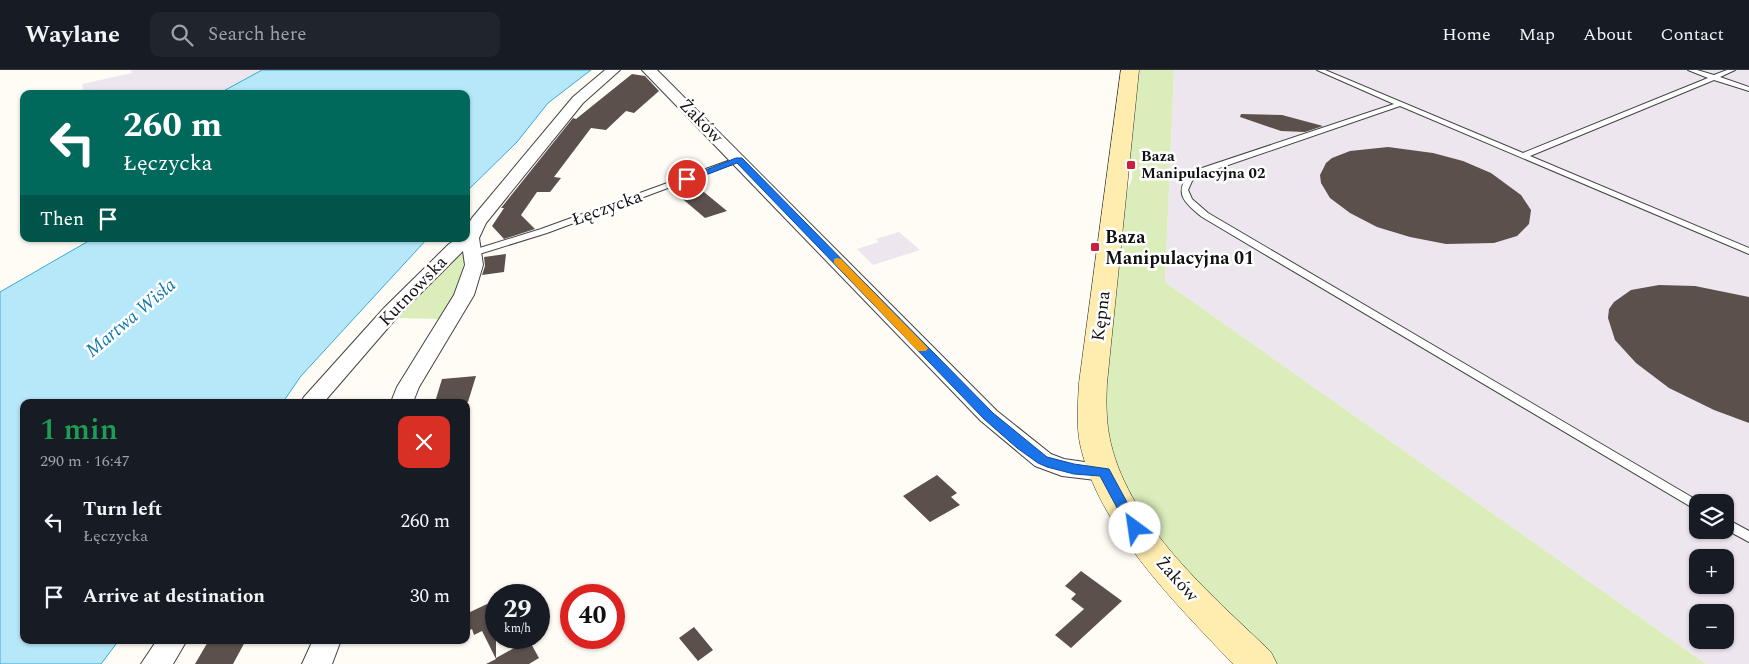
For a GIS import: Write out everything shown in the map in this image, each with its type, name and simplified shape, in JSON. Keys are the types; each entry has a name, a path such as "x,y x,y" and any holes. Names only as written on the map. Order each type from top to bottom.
{"street":[{"name":"Kutnowska","path":"315,399 392,311 455,248 472,246 478,222 578,100 613,70"},
{"name":"Żaków","path":"649,70 989,416 1021,444 1051,464 1074,469 1104,472 1128,518 1160,562 1258,664"},
{"name":"Kępna","path":"1104,472 1094,437 1093,383 1130,70"},
{"path":"403,399 408,387 464,295 474,265 472,246"},
{"path":"156,664 170,644"},
{"path":"317,664 325,644"}],"lane":[{"path":"1320,70 1749,251"},
{"path":"1692,70 1749,89"},
{"path":"1524,156 1732,70"},
{"path":"1399,104 1196,173 1190,177 1184,189 1188,201 1205,215 1689,502"},
{"name":"Łęczycka","path":"472,246 544,231 739,160"},
{"path":"1734,528 1749,537"}],"shaded area":[{"path":"131,70 262,70 225,90 83,90 82,84 132,73"},
{"path":"1174,70 1749,70 1749,664 1706,664 1165,282"},
{"path":"899,232 920,250 873,265 857,249 879,242 876,239"}],"green space":[{"path":"1137,70 1174,70 1165,282 1706,664 1271,664 1184,572 1127,493 1108,444 1103,390 1126,192 1132,179 1130,144"},
{"path":"464,248 463,268 459,285 441,319 395,318"}],"water":[{"path":"262,70 591,70 548,103 517,142 470,188 470,90 225,90"},
{"name":"Martwa Wisła","path":"87,242 424,242 301,376 285,399 20,399 20,644 116,644 101,664 0,664 0,292"}],"building":[{"path":"632,74 645,76 659,91 634,113 626,111 606,130 591,128 554,177 561,178 550,192 537,192 521,215 535,229 504,239 492,226 504,208 501,208 573,118 576,119"},
{"path":"1241,114 1282,115 1323,126 1305,132 1281,131 1240,117"},
{"path":"1388,147 1433,153 1463,161 1491,173 1521,195 1531,210 1529,224 1517,236 1494,243 1446,244 1410,237 1377,227 1350,213 1330,198 1321,183 1320,175 1326,163 1332,158 1350,151"},
{"path":"693,183 727,211 705,218 672,190"},
{"path":"506,254 504,272 482,275 485,266 484,257"},
{"path":"1659,285 1695,286 1749,297 1749,423 1714,410 1669,388 1636,363 1615,340 1608,318 1609,309 1614,302 1631,290"},
{"path":"476,376 469,399 436,399 442,379"},
{"path":"937,475 957,493 951,497 960,505 930,522 903,496"},
{"path":"1081,571 1122,601 1071,648 1055,635 1084,609 1071,599 1076,594 1065,586"},
{"path":"485,605 485,637 482,631 474,635 472,629 470,630 470,612"},
{"path":"694,627 713,650 698,661 679,638"},
{"path":"207,644 244,644 233,664 195,664"},
{"path":"491,649 496,649 496,658 512,649 534,649 539,658 529,664 486,664 496,659"}],"slow traffic":[{"path":"837,261 922,348"}],"place":[{"name":"Baza Manipulacyjna 02","path":"1131,165"},
{"name":"Baza Manipulacyjna 01","path":"1095,247"}],"route":[{"path":"687,179 739,160 989,416 1021,444 1051,464 1074,469 1104,472 1135,528"}]}
